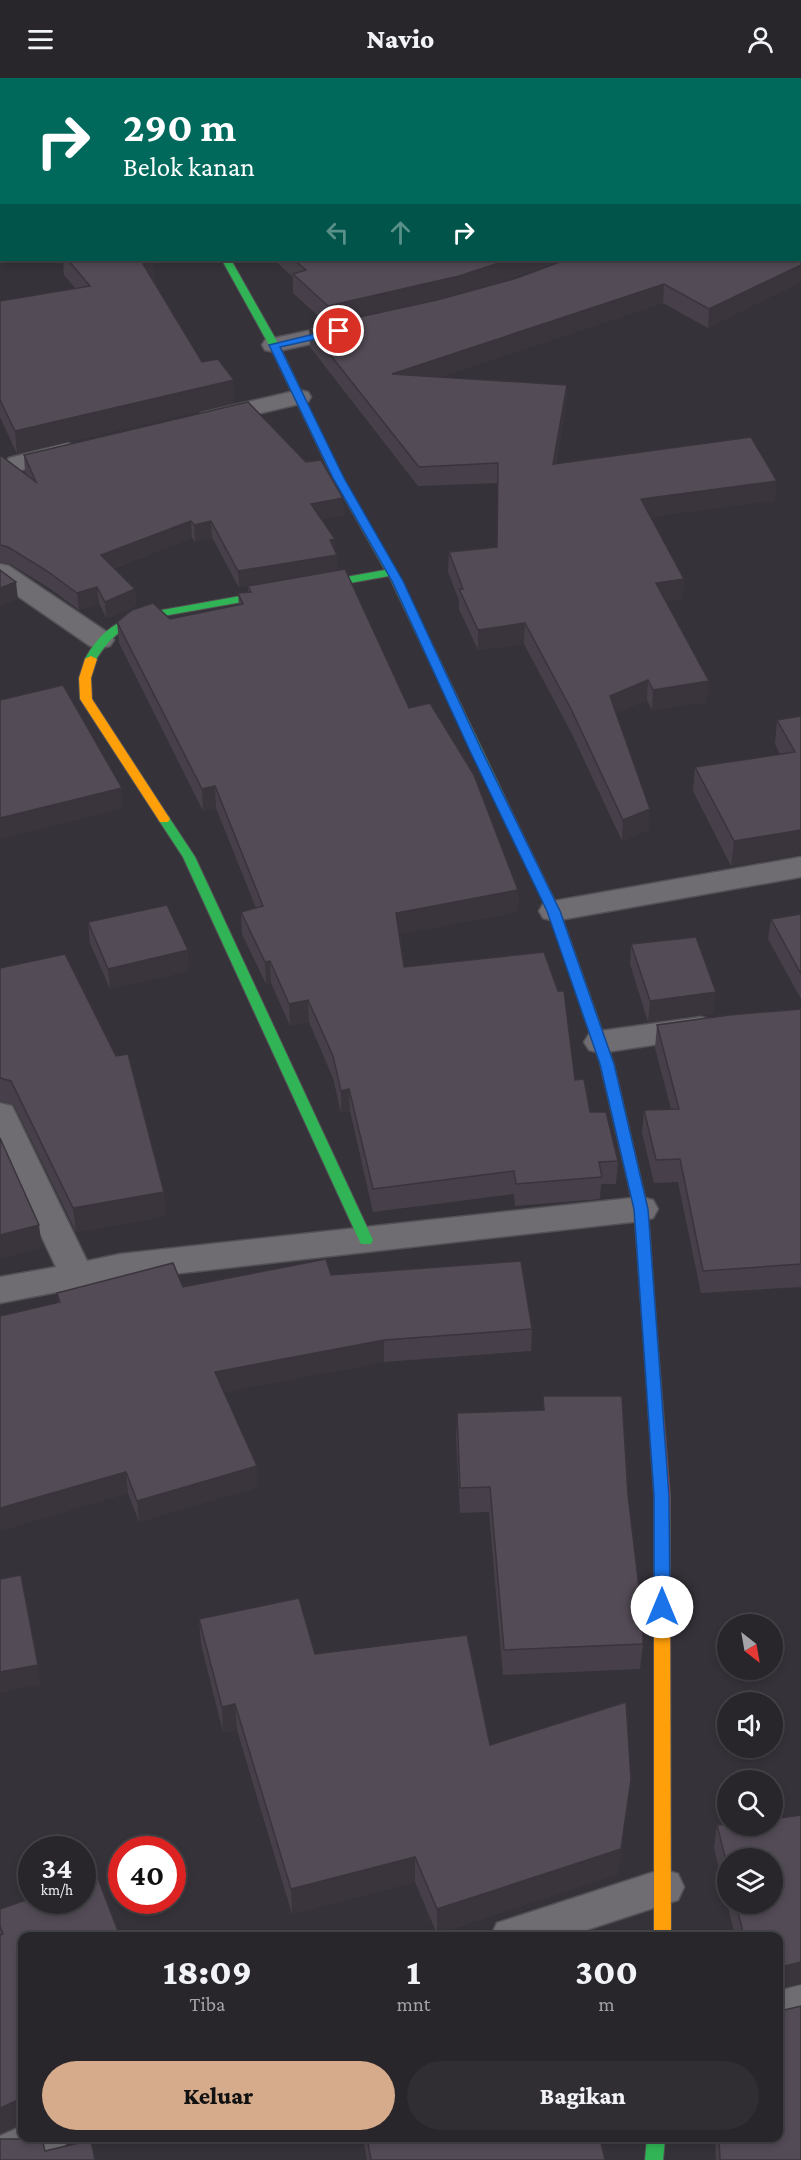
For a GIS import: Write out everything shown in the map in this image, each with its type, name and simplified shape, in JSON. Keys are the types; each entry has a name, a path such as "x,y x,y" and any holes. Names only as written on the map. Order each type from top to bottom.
{"street":[{"path":"227,261 274,345 338,478 392,572 554,911 600,1042 641,1209 662,1496 663,1932"},
{"path":"274,345 378,322"},
{"path":"187,423 299,397"},
{"path":"18,463 85,447"},
{"path":"0,572 100,640"},
{"path":"366,1240 189,857 86,699 83,686 85,672 100,640 123,622 139,616 392,572"},
{"path":"554,911 801,867"},
{"path":"600,1042 730,1024"},
{"path":"0,1114 77,1275"},
{"path":"0,1290 120,1267 641,1209"},
{"path":"524,1932 663,1887"},
{"path":"783,2010 801,2005"},
{"path":"0,2158 37,2142"},
{"path":"654,2160 656,2142"}],"building":[{"path":"69,261 154,261 143,264 202,362 218,359 234,380 15,431 0,400 0,301 90,286"},
{"path":"295,261 505,261 459,276 328,306 293,274 306,270"},
{"path":"562,261 801,261 801,265 709,309 664,284 392,374 567,385 553,464 751,437 777,481 641,499 684,579 656,583 709,681 653,690 648,680 610,696 650,809 623,820 572,711 525,623 478,630 459,589 463,589 449,552 497,547 498,463 419,467 309,328 437,300 517,278"},
{"path":"248,402 306,462 321,460 343,498 311,504 335,539 330,540 337,555 238,571 211,521 194,525 191,521 101,555 135,589 105,602 97,587 77,593 47,571 8,547 0,545 0,455 36,482 24,455"},
{"path":"345,569 409,708 430,703 474,775 518,890 396,913 404,967 544,952 558,991 564,991 575,1080 584,1079 590,1112 606,1112 618,1161 599,1162 602,1177 516,1184 514,1171 373,1189 349,1089 341,1091 333,1056 308,1000 289,1004 270,961 265,962 241,912 263,906 215,786 202,789 117,622 132,610 153,603 170,619 243,604 238,593 251,592 248,586"},
{"path":"0,570 16,582 0,588"},
{"path":"63,685 122,788 0,818 0,700"},
{"path":"801,716 801,830 734,841 695,767 795,752 777,720"},
{"path":"167,905 188,950 108,969 88,922"},
{"path":"801,914 801,974 771,919"},
{"path":"696,937 716,992 650,1001 631,944"},
{"path":"65,954 116,1056 128,1054 164,1192 73,1208 11,1081 0,1078 0,968"},
{"path":"801,1009 801,1264 703,1271 680,1159 656,1160 644,1110 679,1109 657,1025 729,1015"},
{"path":"0,1138 39,1225 0,1235"},
{"path":"326,1259 331,1275 521,1261 532,1329 384,1340 215,1372 257,1466 137,1501 126,1472 0,1508 0,1316 60,1302 57,1293 173,1263 183,1287"},
{"path":"543,1396 622,1396 628,1495 643,1621 643,1644 504,1650 490,1487 460,1488 457,1413 544,1410"},
{"path":"21,1575 38,1665 0,1672 0,1579"},
{"path":"299,1598 315,1654 467,1635 490,1745 626,1702 631,1779 621,1849 437,1909 415,1857 291,1889 235,1704 222,1707 199,1619"},
{"path":"801,1815 801,1962 783,1966 783,1932 743,1932 738,1914 783,1914 783,1848 723,1848 720,1836 783,1836 783,1817"},
{"path":"97,1876 108,1905 108,1914 112,1914 118,1932 18,1932 18,2100 0,2108 0,1935 3,1934 0,1926 0,1909 18,1903 18,1914 96,1914"},
{"path":"801,2006 801,2160 720,2160 719,2142 783,2142 783,2010"},
{"path":"0,2139 18,2139 18,2142 43,2142 45,2151 91,2142 95,2160 0,2160"},
{"path":"368,2142 601,2142 605,2160 371,2160"}],"traffic: fast":[{"path":"227,261 274,345 338,478 397,581 515,831"},
{"path":"91,659 112,631 126,622 144,616 392,572"},
{"path":"164,819 189,857 366,1240"},
{"path":"654,2160 656,2142"}],"traffic: slow":[{"path":"91,659 85,678 86,699 164,819"},
{"path":"598,1038 607,1064 641,1209 650,1334"},
{"path":"662,1569 663,1932"}],"traffic: jam":[{"path":"515,831 554,911 598,1038"},
{"path":"650,1334 662,1496 662,1569"}],"route":[{"path":"339,331 274,345 338,478 397,581 554,911 607,1064 641,1209 662,1496 662,1607"}]}
